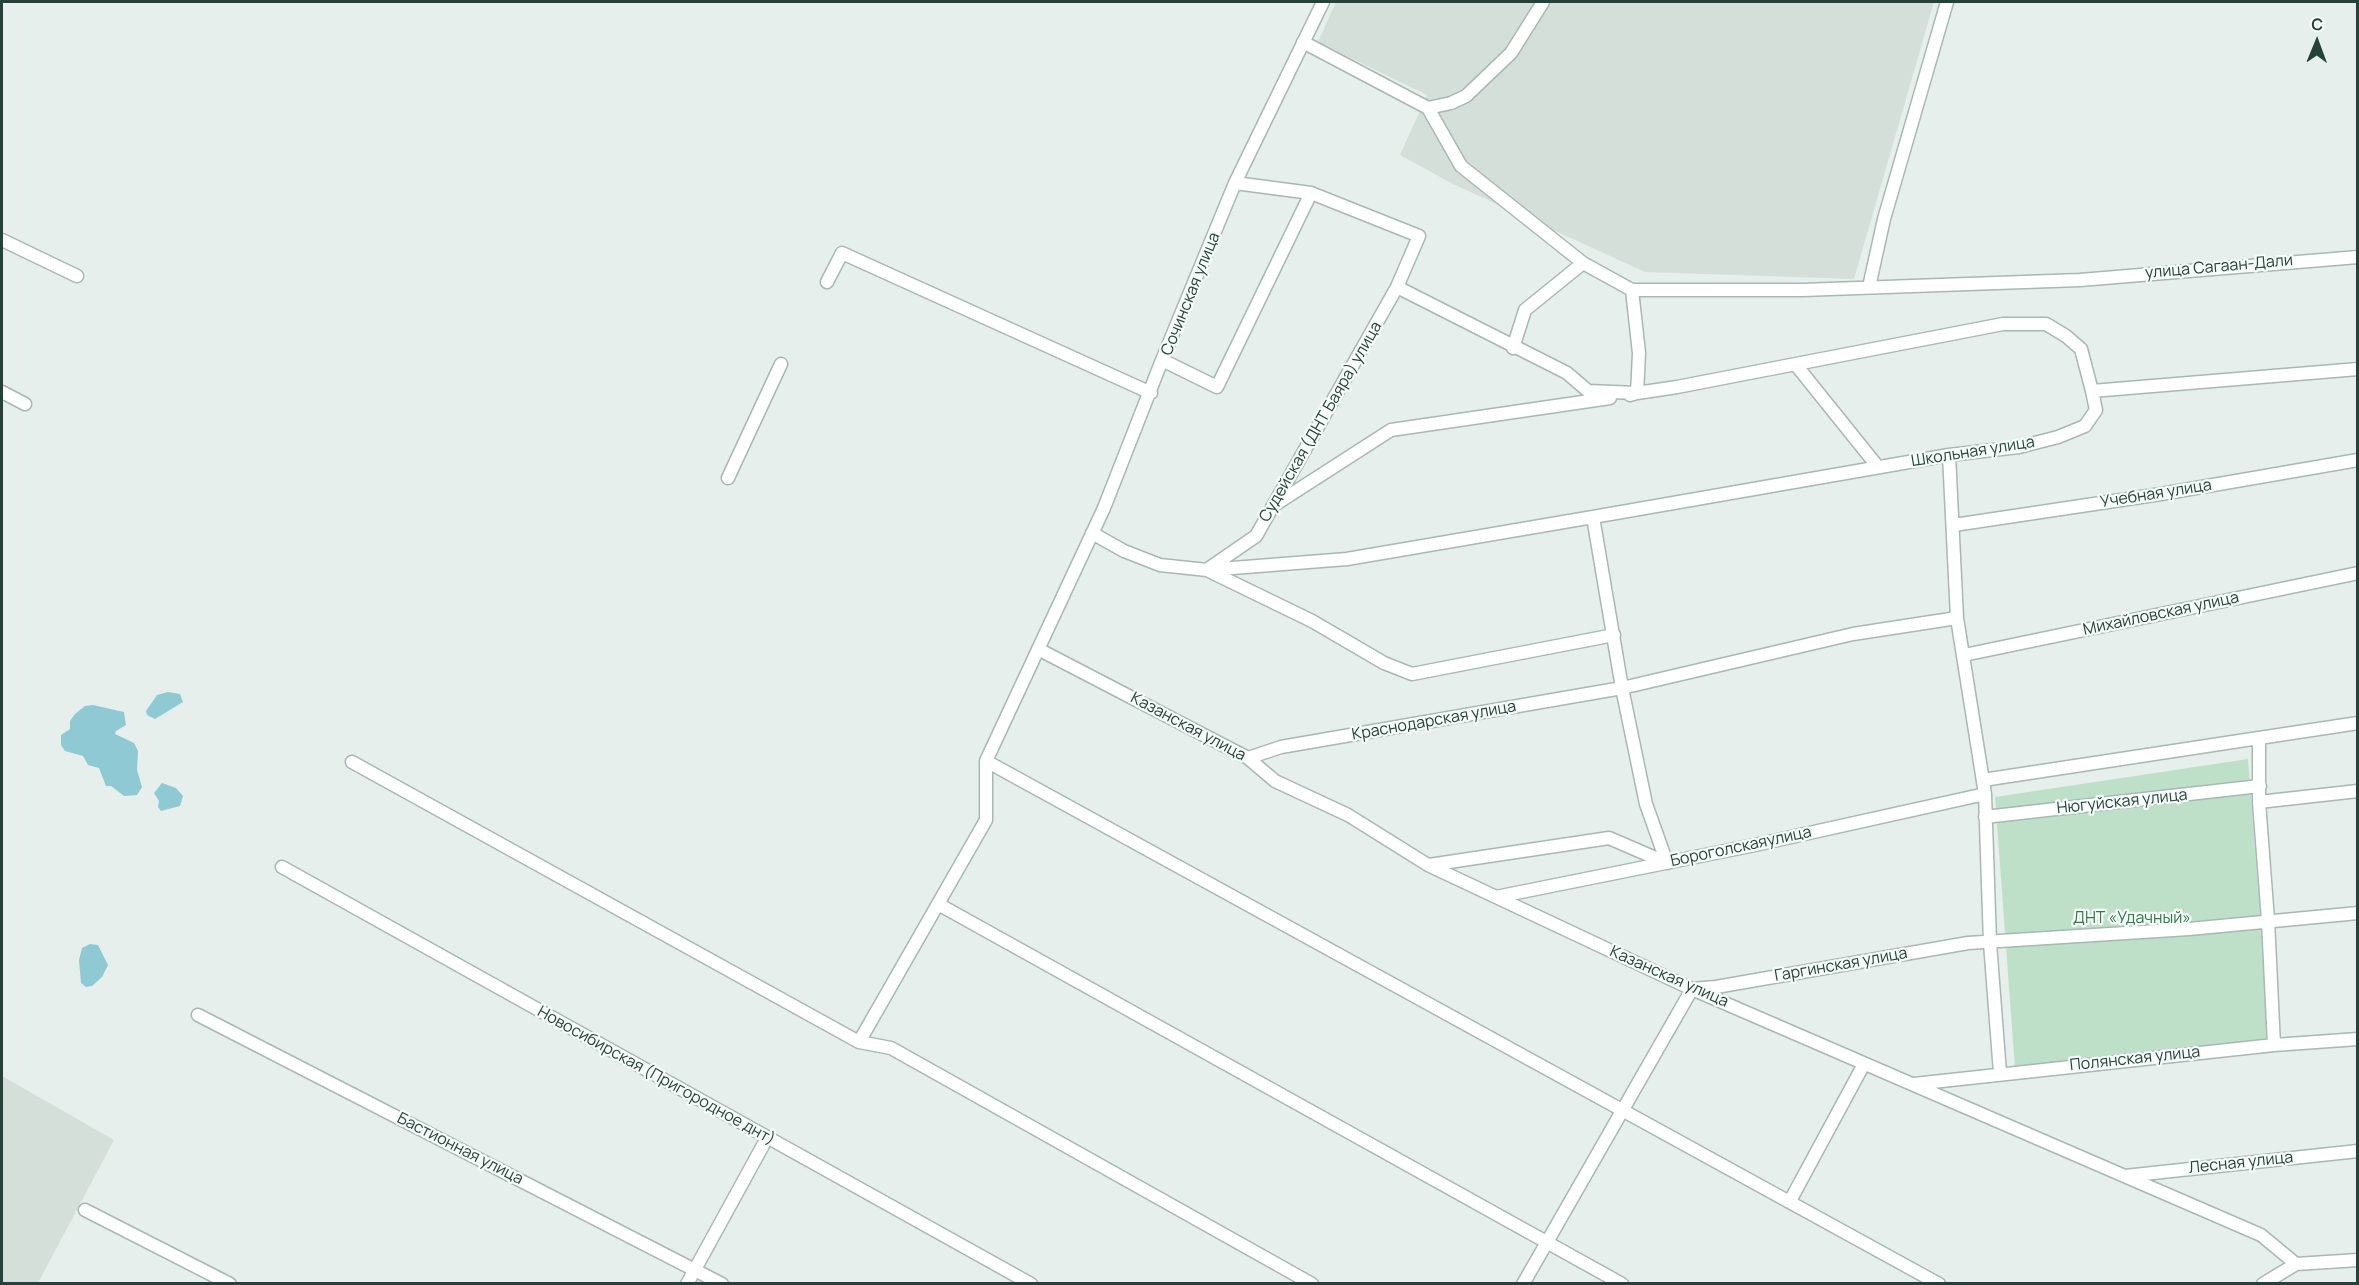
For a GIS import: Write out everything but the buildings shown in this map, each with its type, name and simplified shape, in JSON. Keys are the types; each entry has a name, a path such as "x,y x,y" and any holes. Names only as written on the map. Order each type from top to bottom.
{"street":[{"name":"Сочинская улица","path":"1311,193 1217,387 1162,360 1235,183 1323,2"},
{"path":"1428,108 1451,104 1466,96 1511,53 1544,2"},
{"path":"1869,287 1884,219 1947,2"},
{"path":"1303,42 1428,108 1461,166 1583,263 1632,290 1639,353 1637,393"},
{"path":"1235,183 1311,193"},
{"name":"Судейская (ДНТ Баяра) улица","path":"1207,570 1256,536 1397,287 1419,236 1311,193"},
{"path":"2,240 77,276"},
{"path":"827,282 842,254 1151,393"},
{"name":"улица Сагаан-Дали","path":"1632,290 1802,290 2080,280 2358,257"},
{"path":"1513,348 1525,310 1583,263"},
{"path":"1397,287 1513,348 1567,373 1588,391 1637,393"},
{"path":"1275,505 1392,430 1637,393 2003,324 2046,324 2080,349 2092,391 2358,369"},
{"path":"859,1042 986,820 986,761 1092,533 1151,393 1162,360"},
{"path":"728,478 781,364"},
{"path":"1796,364 1878,467"},
{"name":"Школьная улица","path":"1207,570 1347,559 1949,455 2019,447 2058,437 2085,426 2097,410 2092,391"},
{"path":"2,392 26,405"},
{"path":"1949,455 1957,618 1985,794 1990,943 2000,1073"},
{"name":"Учебная улица","path":"1954,525 2161,494 2358,460"},
{"path":"1593,516 1622,688 1646,804 1667,863"},
{"path":"1092,533 1124,551 1160,565 1207,570 1312,621 1384,663 1412,674 1614,635"},
{"name":"Михайловская улица","path":"1964,655 2358,573"},
{"path":"1622,688 1853,634 1957,618"},
{"name":"Казанская улица","path":"1038,649 1248,758 1275,781 1348,815 1428,865 1692,988 2261,1235 2296,1264"},
{"name":"Краснодарская улица","path":"1248,758 1281,747 1622,688"},
{"path":"1983,780 2358,723"},
{"path":"2259,738 2259,802 2274,1045"},
{"path":"986,761 1623,1108 1939,1284"},
{"path":"352,762 859,1042 891,1048 1312,1284"},
{"name":"Нюгуйская улица","path":"1985,817 2260,786"},
{"path":"2259,802 2358,791"},
{"name":"Бороголскаяулица","path":"1496,897 1667,863 1985,794"},
{"path":"1428,865 1474,860 1572,842 1609,838 1667,863"},
{"name":"Новосибирская (Пригородное днт)","path":"282,867 1031,1284"},
{"path":"938,904 1622,1284"},
{"name":"Гаргинская улица","path":"1692,988 1716,987 1968,943 2189,929 2358,913"},
{"path":"1523,1284 1546,1240 1692,988"},
{"name":"Бастионная улица","path":"198,1015 722,1284"},
{"name":"Полянская улица","path":"1912,1084 2274,1045 2358,1039"},
{"path":"1790,1201 1864,1064"},
{"path":"687,1284 767,1138"},
{"name":"Лесная улица","path":"2124,1176 2358,1151"},
{"path":"85,1210 230,1284"},
{"path":"2263,1284 2296,1264 2358,1260"}],"shaded area":[{"path":"1336,2 1934,2 1854,279 1645,272 1453,184 1400,155 1427,95 1318,42"},
{"path":"2,1076 114,1140 38,1283 2,1283"}],"green space":[{"name":"ДНТ «Удачный»","path":"2248,759 2270,1041 2015,1068 1995,797"}],"water":[{"path":"168,692 180,694 183,702 155,719 147,715 146,711 157,695"},
{"path":"93,705 124,712 126,725 115,734 134,743 138,751 137,770 142,787 137,795 124,796 111,786 106,786 99,768 88,765 83,756 65,751 61,745 61,735 70,729 70,721 75,714 85,706"},
{"path":"162,783 176,788 183,796 180,806 161,811 154,793"},
{"path":"90,944 98,945 108,965 102,977 92,986 86,987 81,983 79,960 82,948"}]}
